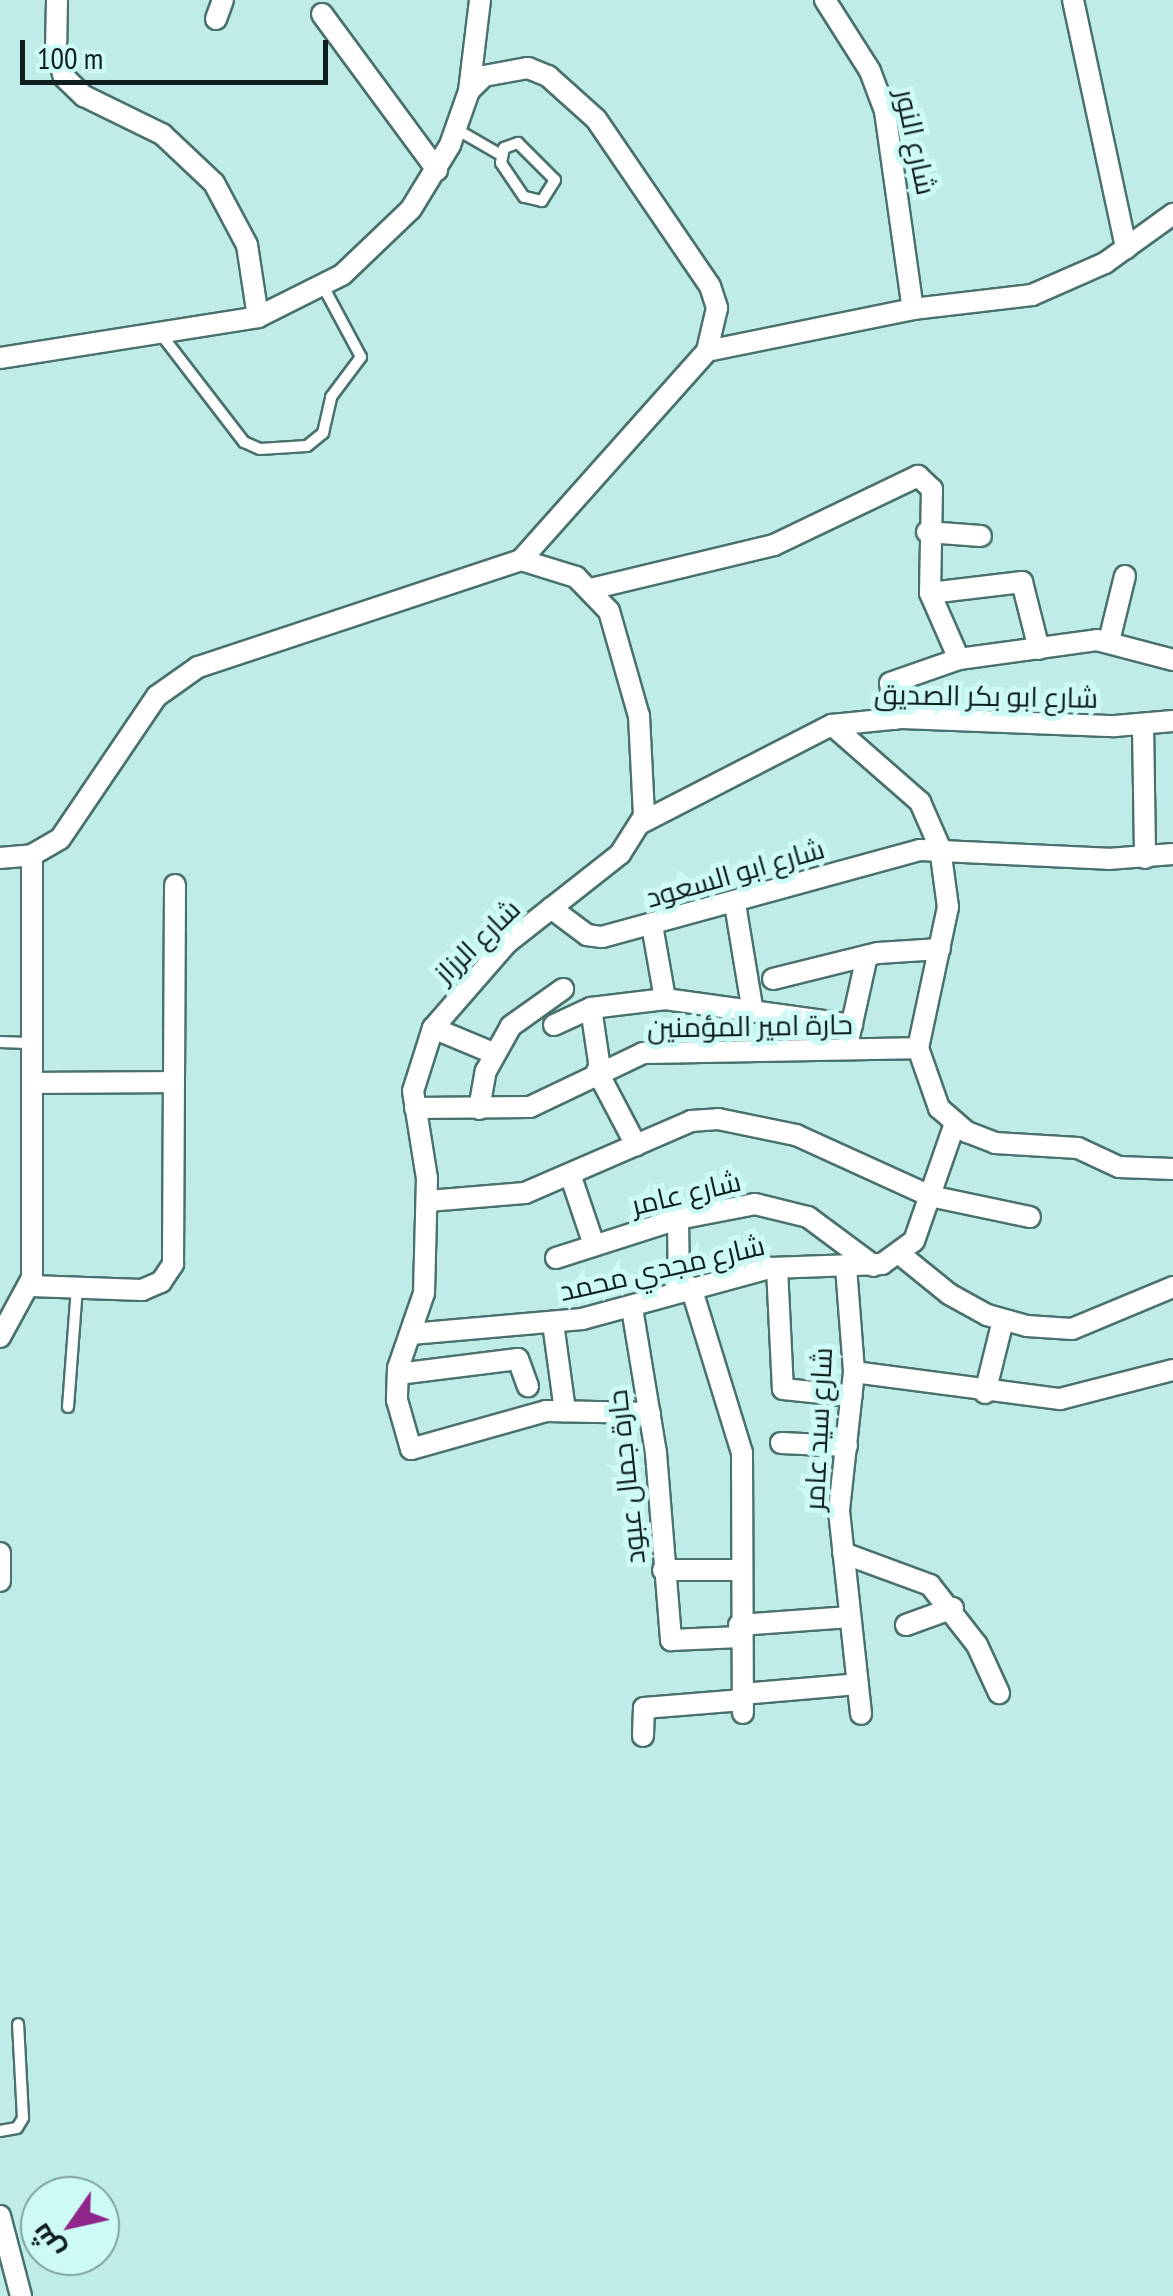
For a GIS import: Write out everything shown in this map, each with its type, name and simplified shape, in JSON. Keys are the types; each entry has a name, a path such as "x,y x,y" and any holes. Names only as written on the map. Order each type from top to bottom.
{"street":[{"path":"58,0 56,51 64,78 84,96 162,134 214,183 247,246 258,317"},
{"path":"0,358 258,317 322,286 379,244 437,170 456,129 470,91 480,0"},
{"name":"شارع النور","path":"825,0 864,58 885,111 913,309"},
{"path":"1073,0 1126,248"},
{"path":"322,14 437,170"},
{"path":"0,858 32,855 60,839 90,802 157,696 198,667 521,560 707,351 716,319 710,286 596,119 548,76 528,68 484,76 470,91"},
{"path":"707,351 913,309 1032,295 1126,248 1173,214"},
{"path":"591,589 774,545 918,476 932,489 928,532 930,593 959,659"},
{"path":"928,532 981,536"},
{"path":"521,560 558,568 591,589 609,611 646,759 641,823"},
{"path":"1109,641 1125,576"},
{"path":"930,593 1022,582 1039,649"},
{"path":"894,719 890,683 959,659 1109,641 1173,660"},
{"name":"شارع ابو بكر الصديق","path":"641,823 832,726 894,719 1143,725 1173,722"},
{"path":"1143,725 1145,858"},
{"path":"832,726 920,802 940,848 948,907 918,1048 928,1090 954,1123 995,1143 1078,1148 1119,1167 1173,1168"},
{"name":"شارع الرزاز","path":"565,1410 477,1427 411,1449 397,1400 398,1374 424,1292 428,1201 413,1091 433,1028 507,943 620,854 641,823"},
{"name":"شارع ابو السعود","path":"552,908 596,938 735,904 883,858 940,848 1145,858 1173,854"},
{"path":"0,1337 31,1286 36,1083 32,855"},
{"path":"31,1286 142,1290 168,1274 175,884"},
{"path":"735,904 752,1007"},
{"path":"652,925 665,999"},
{"path":"773,980 867,956 940,949"},
{"path":"846,1053 867,956"},
{"path":"479,1110 493,1053 511,1026 563,988"},
{"path":"554,1025 590,1008 665,999 752,1007 852,1025"},
{"path":"590,1008 598,1070 636,1146"},
{"path":"433,1028 493,1053"},
{"name":"حارة امير المؤمنين","path":"416,1108 530,1107 598,1070 656,1052 846,1053 918,1048"},
{"path":"36,1083 174,1082"},
{"path":"428,1201 525,1193 571,1177 691,1121 718,1119 796,1136 930,1196 1030,1217"},
{"path":"954,1123 914,1241 901,1255 949,1294 1003,1320 1072,1329 1173,1288"},
{"path":"571,1177 594,1246"},
{"name":"شارع عامر","path":"556,1258 678,1219 755,1204 780,1208 838,1234 874,1266"},
{"path":"678,1219 685,1289 742,1452 743,1702"},
{"name":"شارع مجدي محمد","path":"411,1334 554,1323 632,1308 685,1289 777,1268 874,1266 901,1255"},
{"name":"شارع سيد عامر","path":"846,1267 854,1372 839,1511 862,1714"},
{"path":"777,1268 783,1389 852,1396"},
{"name":"حارة جمال عبود","path":"632,1308 650,1413 672,1642 740,1631"},
{"path":"984,1393 1003,1320"},
{"path":"554,1323 565,1410 650,1413"},
{"path":"398,1374 518,1359 528,1386"},
{"path":"854,1372 984,1393 1060,1399 1173,1370"},
{"path":"782,1443 847,1446"},
{"path":"843,1552 930,1585 953,1608 999,1694"},
{"path":"0,1557 0,1580"},
{"path":"663,1570 741,1570"},
{"path":"906,1625 953,1608"},
{"path":"740,1631 850,1617"},
{"path":"643,1736 644,1708 743,1702 858,1684"},
{"path":"0,2216 21,2296"}],"lane":[{"path":"456,129 501,155 524,197 550,197 555,180 525,145 510,144 501,155"},
{"path":"160,333 244,442 260,449 307,446 323,433 331,397 361,357 322,286"},
{"path":"0,1042 36,1043"},
{"path":"68,1407 77,1288"},
{"path":"0,2132 16,2128 23,2118 18,2024"}]}
